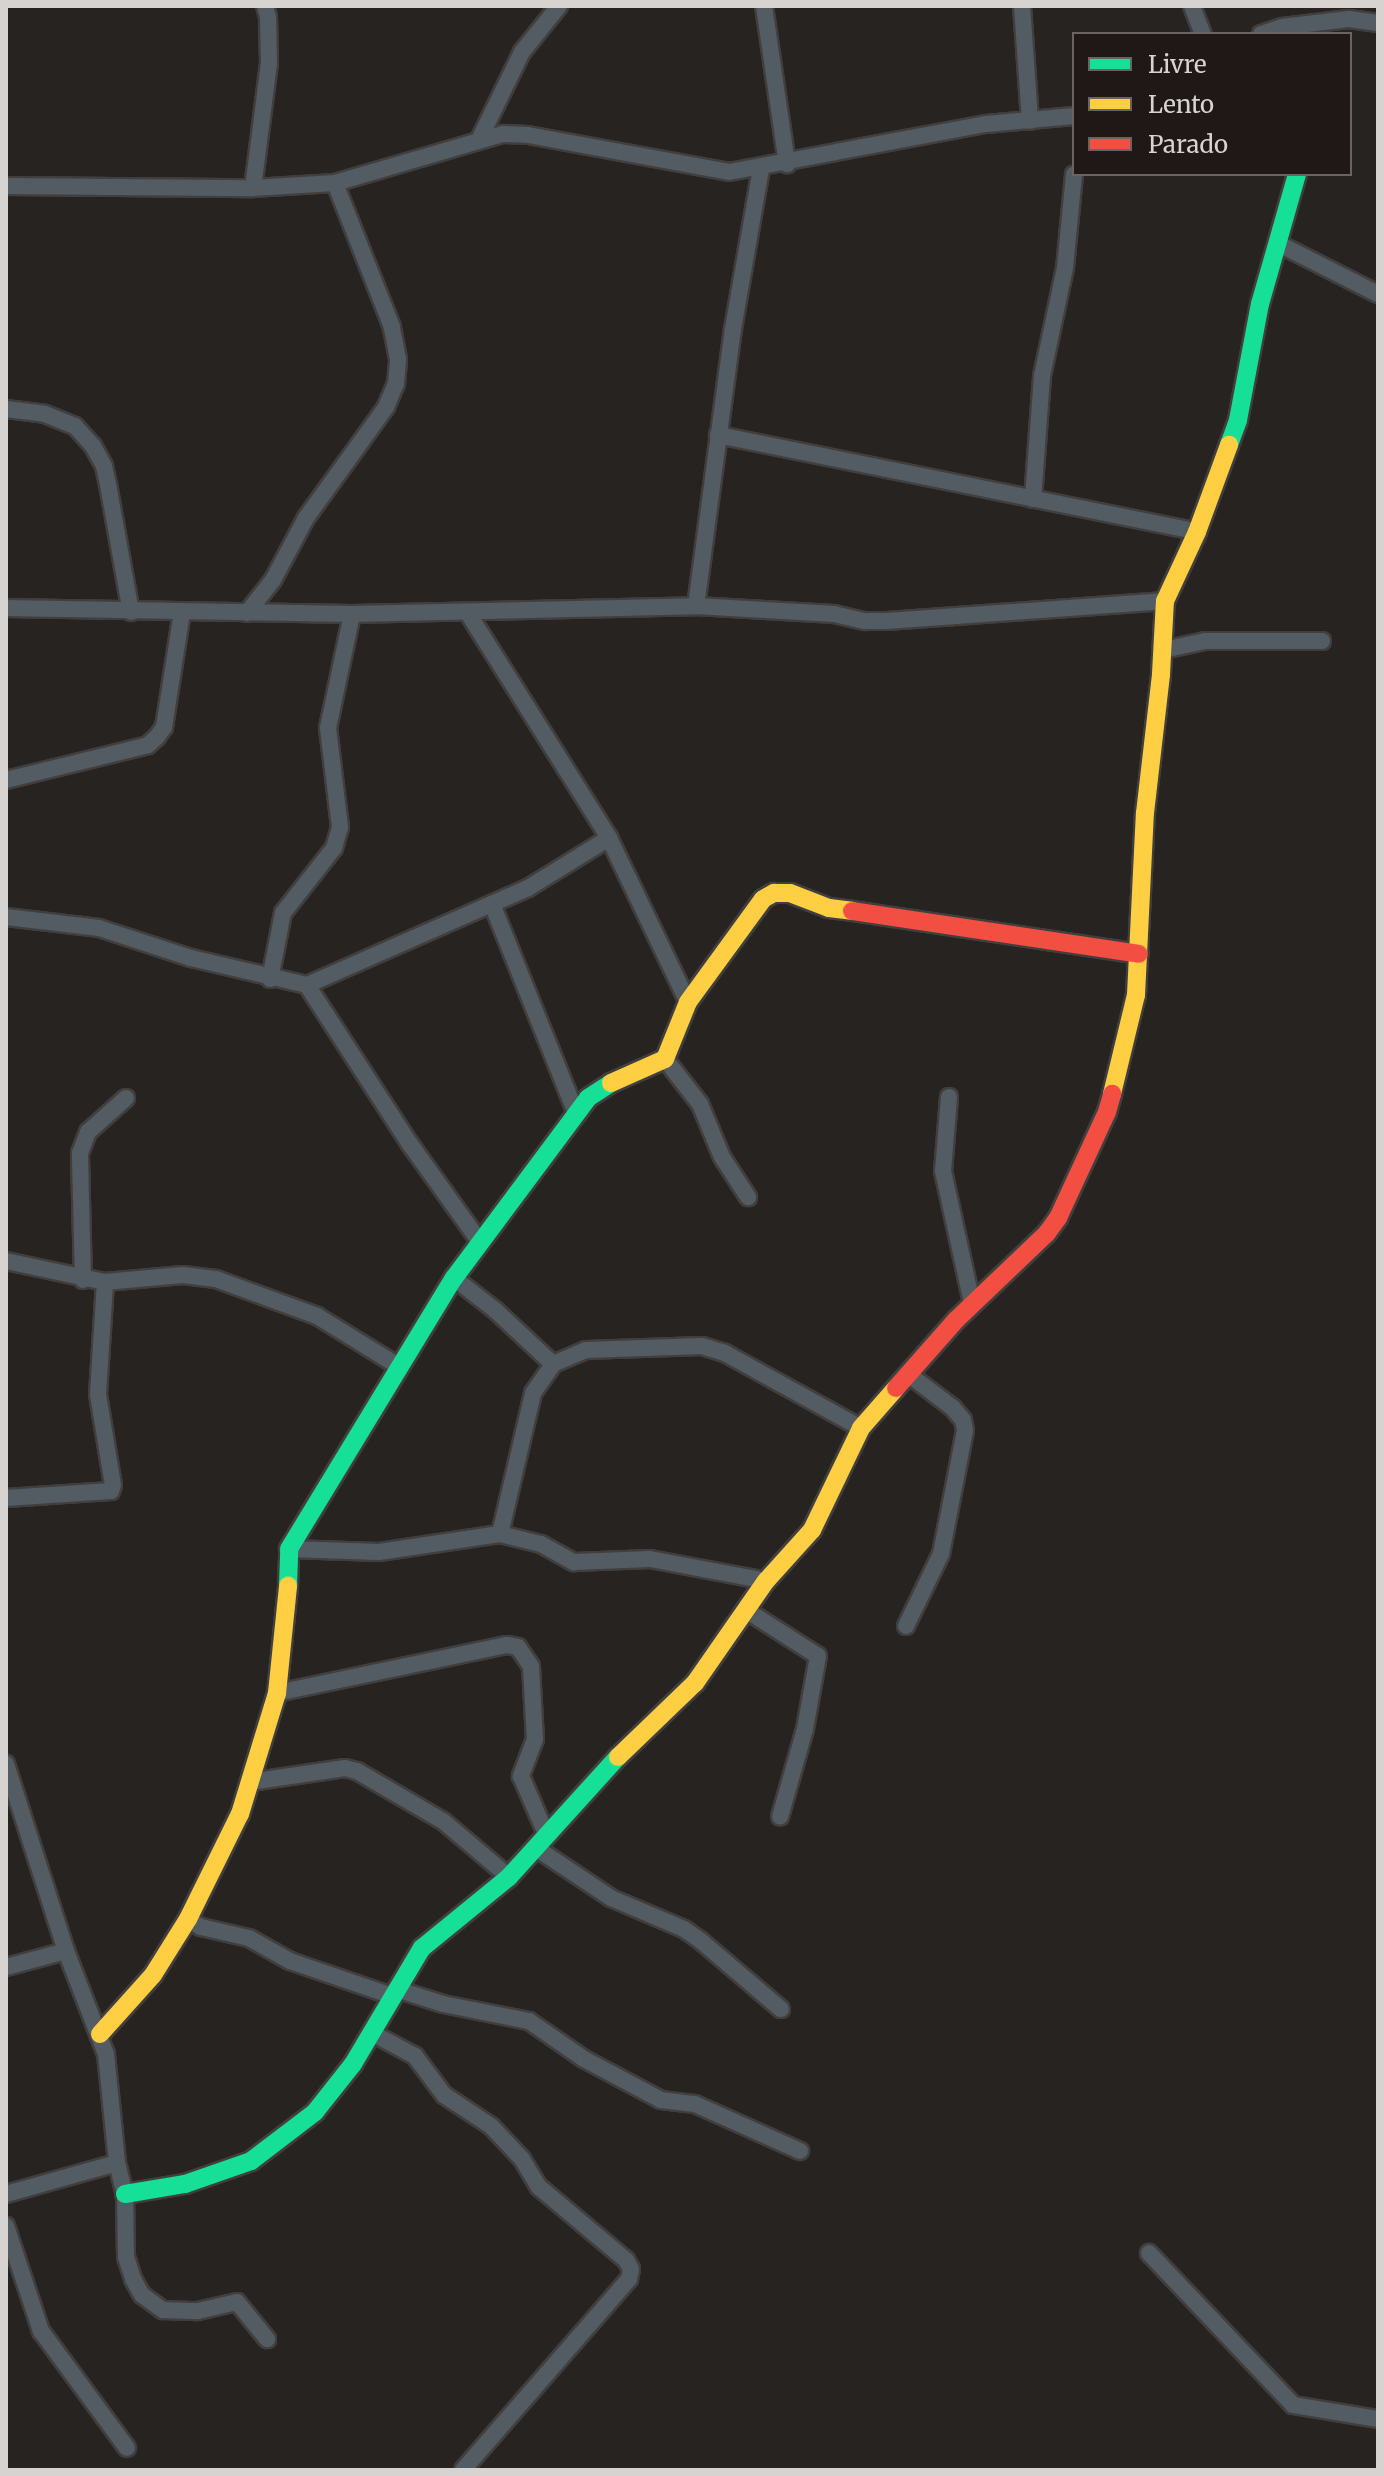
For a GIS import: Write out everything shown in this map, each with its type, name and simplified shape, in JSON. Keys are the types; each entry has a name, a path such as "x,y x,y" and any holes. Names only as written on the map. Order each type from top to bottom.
{"street":[{"path":"253,188 269,63 265,6"},
{"path":"480,138 522,52 559,6"},
{"path":"764,6 787,164"},
{"path":"1022,6 1030,121"},
{"path":"1192,6 1202,32"},
{"path":"1305,29 1317,6"},
{"path":"1279,32 1349,19 1378,23"},
{"path":"6,186 253,188 335,183 391,169 480,138 528,135 694,168 729,172 787,164 986,124 1072,116"},
{"path":"696,606 718,435 761,168"},
{"path":"1033,499 1042,376 1065,268 1074,176"},
{"path":"125,2194 185,2184 219,2174 262,2154 315,2112 353,2064 410,1964 439,1931 509,1877 625,1749 695,1683 766,1581 812,1530 861,1428 972,1303 1047,1233 1089,1154 1107,1112 1129,1029 1139,954 1145,813 1163,650 1165,601 1197,532 1238,420 1257,318 1296,176"},
{"path":"247,613 284,562 306,518 386,407 396,384 398,359 392,327 335,183"},
{"path":"1277,243 1378,294"},
{"path":"6,409 45,414 75,426 93,446 107,478 131,612"},
{"path":"718,435 1197,532"},
{"path":"6,608 352,614 696,606 834,614 865,621 887,621 1165,601"},
{"path":"6,780 148,745 157,737 164,727 182,612"},
{"path":"468,613 609,838 688,1002"},
{"path":"270,979 283,913 334,848 340,827 328,728 352,614"},
{"path":"1163,650 1205,641 1322,641"},
{"path":"6,917 99,928 270,979 307,985 548,878 609,838"},
{"path":"100,2034 153,1975 188,1919 240,1814 277,1693 286,1624 289,1549 454,1278 480,1242 576,1113 602,1087 665,1059 688,1002 763,899 774,893 790,893 829,908 945,922 1139,954"},
{"path":"492,904 576,1113"},
{"path":"307,985 410,1144 480,1242"},
{"path":"665,1059 700,1104 722,1157 748,1197"},
{"path":"949,1097 943,1171 972,1303"},
{"path":"83,1280 80,1153 88,1132 126,1098"},
{"path":"6,1261 83,1280 105,1282 183,1275 216,1279 317,1316 400,1367"},
{"path":"454,1278 495,1310 553,1364"},
{"path":"6,1498 111,1491 98,1394 105,1282"},
{"path":"500,1534 528,1407 553,1364 586,1350 702,1346 725,1353 861,1428"},
{"path":"906,1626 941,1554 965,1430 963,1420 953,1408 908,1374"},
{"path":"289,1549 379,1552 500,1534 541,1544 574,1562 650,1559 766,1581"},
{"path":"746,1610 818,1656 805,1729 780,1817"},
{"path":"277,1693 507,1645 518,1647 531,1666 535,1739 521,1776 542,1842 611,1898 684,1929 781,2009"},
{"path":"6,1764 66,1951 106,2054 117,2163 125,2194 126,2257 142,2295 163,2310 181,2313 237,2302 267,2339"},
{"path":"250,1782 345,1768 357,1771 443,1821 509,1877"},
{"path":"188,1919 213,1931 249,1938 290,1961 394,1992 529,2021 584,2059 667,2103 695,2104 800,2151"},
{"path":"6,1967 66,1951"},
{"path":"372,2033 415,2056 444,2095 491,2126 522,2159 539,2187 626,2260 631,2269 629,2279 463,2470"},
{"path":"6,2194 117,2163"},
{"path":"6,2226 41,2331 127,2448"},
{"path":"1149,2253 1293,2405 1378,2419"}],"traffic: fast":[{"path":"1229,445 1238,420 1260,304 1296,176"},
{"path":"288,1586 289,1549 454,1278 588,1098 611,1083"},
{"path":"125,2194 185,2184 251,2161 315,2112 353,2064 422,1948 509,1877 618,1757"}],"traffic: slow":[{"path":"1112,1094 1136,995 1145,813 1161,674 1165,601 1197,532 1229,445"},
{"path":"611,1083 665,1059 688,1002 763,899 774,893 790,893 829,908 852,911"},
{"path":"618,1757 695,1683 766,1581 812,1530 861,1428 896,1388"},
{"path":"100,2034 153,1975 188,1919 240,1814 277,1693 288,1586"}],"traffic: jam":[{"path":"852,911 1139,954"},
{"path":"896,1388 956,1320 1047,1233 1058,1218 1107,1112 1112,1094"}]}
